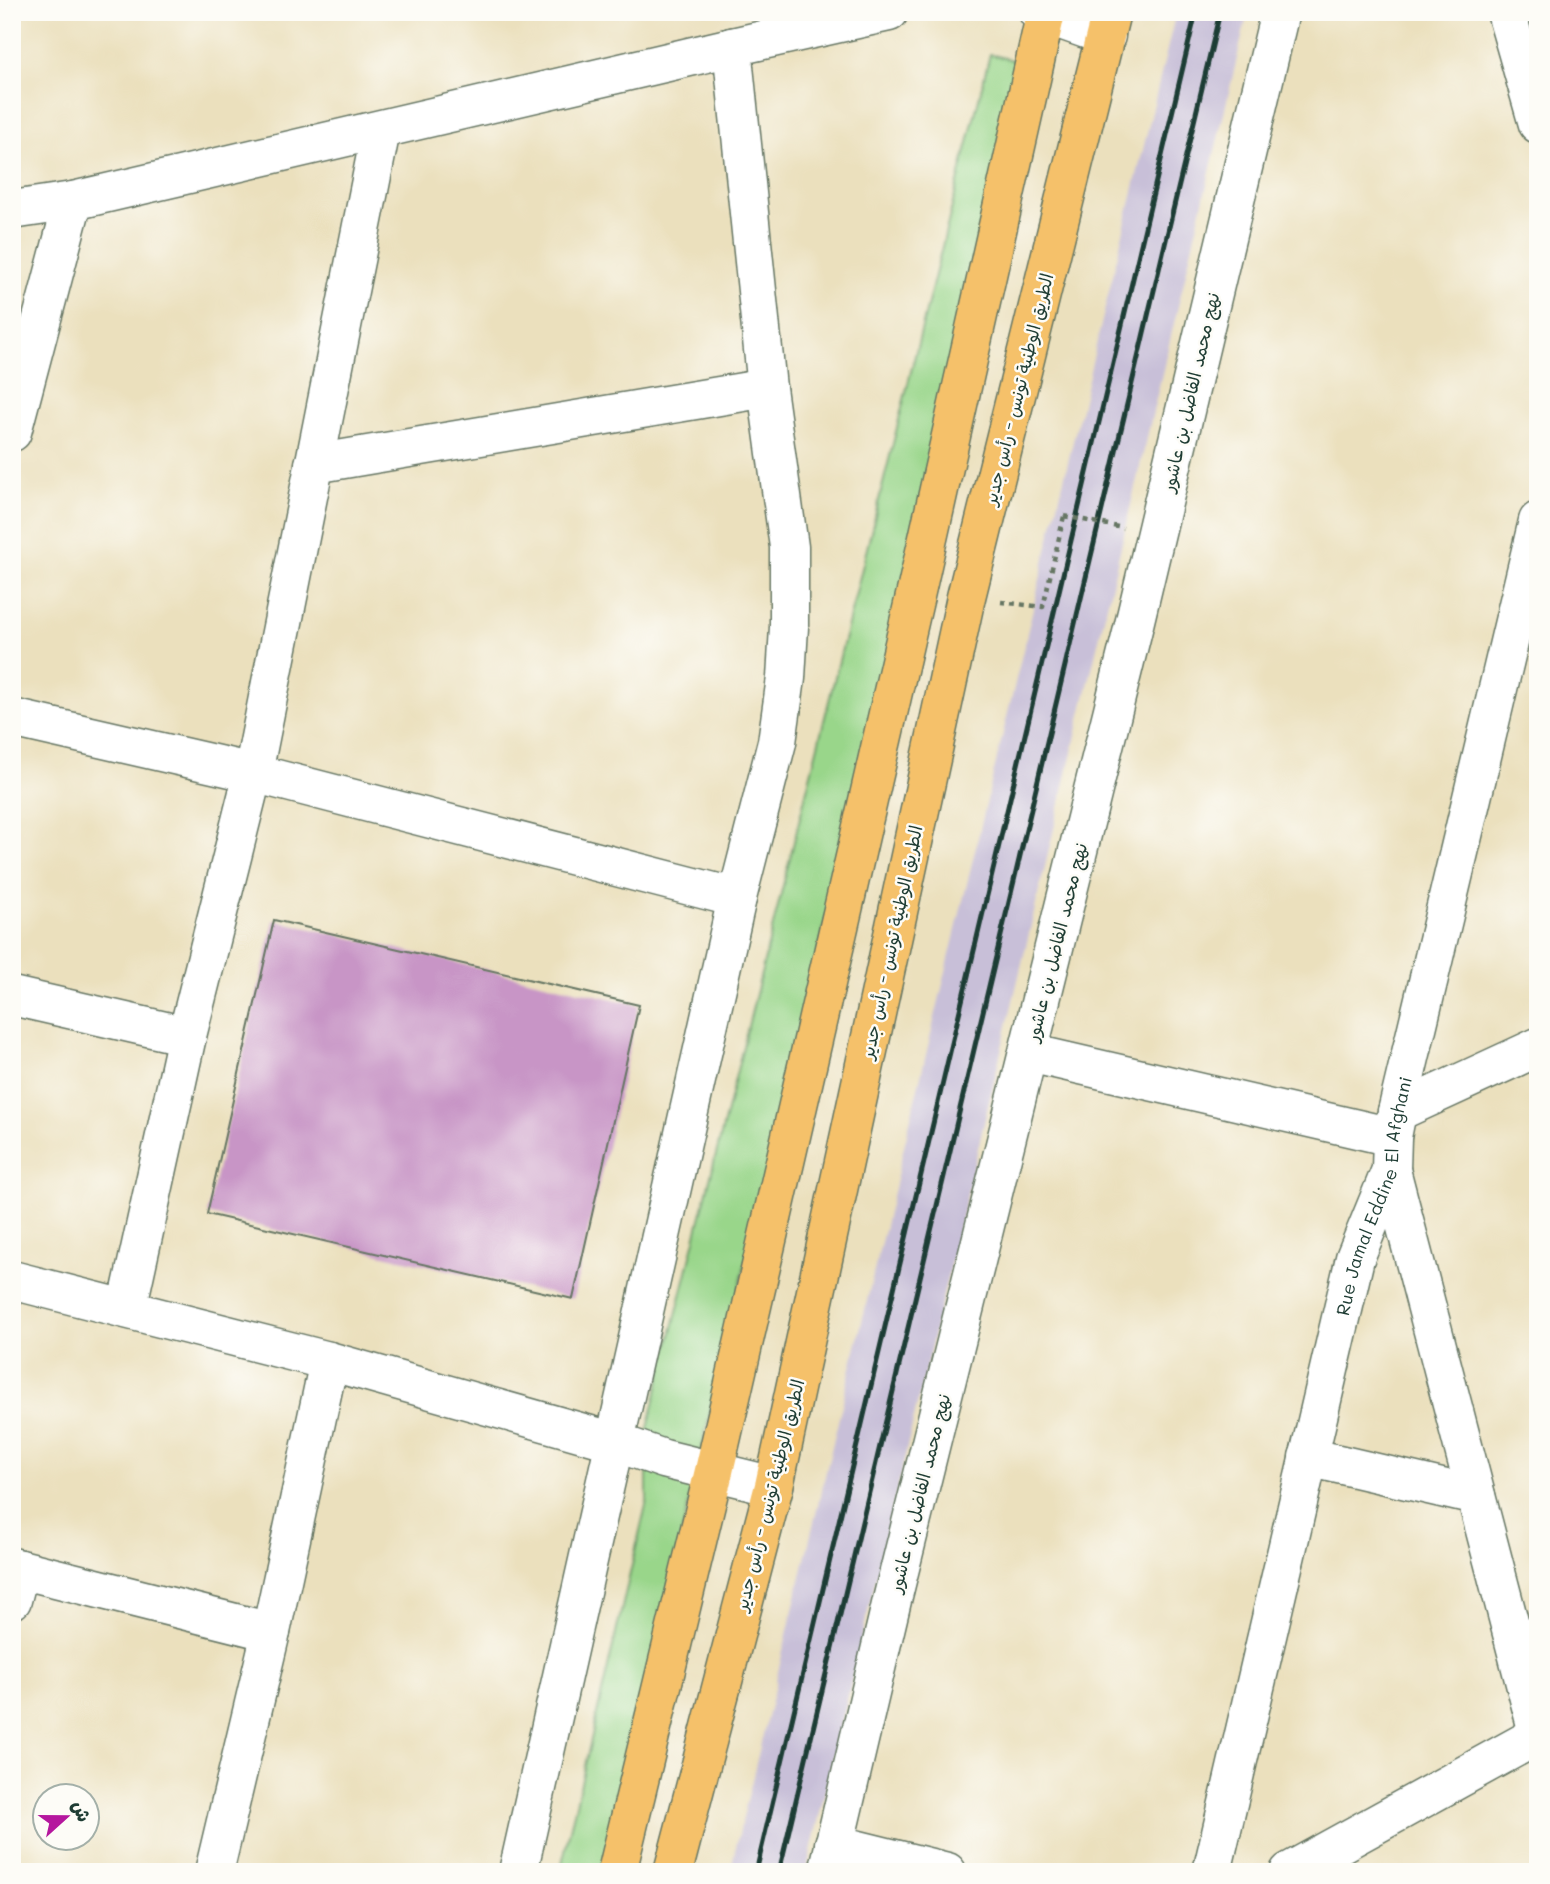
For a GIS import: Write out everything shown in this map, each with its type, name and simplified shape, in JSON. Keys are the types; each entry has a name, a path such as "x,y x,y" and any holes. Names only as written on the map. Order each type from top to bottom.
{"highway":[{"path":"618,1872 714,1471 918,583 1043,13"},
{"name":"الطريق الوطنية تونس - رأس جدير","path":"673,1872 774,1486 966,597 1109,24"}],"street":[{"path":"12,210 73,201 890,12"},
{"name":"نهج محمد الفاضل بن عاشور","path":"831,1858 896,1582 1130,642 1280,12"},
{"path":"1506,12 1538,124"},
{"path":"1043,13 1109,24"},
{"path":"518,1872 737,898 776,742 786,678 789,547 767,388 732,47"},
{"path":"127,1308 187,1035 253,773 381,130"},
{"path":"12,432 73,201"},
{"path":"314,464 767,388"},
{"name":"Rue Jamal Eddine El Afghani","path":"1212,1872 1355,1258 1393,1140 1538,521"},
{"path":"12,718 253,773 737,898"},
{"path":"12,996 187,1035"},
{"path":"1029,1053 1393,1140 1538,1047"},
{"path":"1289,1872 1538,1734 1476,1496 1393,1140"},
{"path":"12,1280 329,1361 615,1442 664,1459 774,1486"},
{"path":"214,1872 271,1632 329,1361"},
{"path":"1308,1457 1476,1496"},
{"path":"15,1579 271,1632"},
{"path":"831,1858 947,1872"}],"path":[{"path":"1043,607 1064,516 1123,528"}],"shaded area":[{"path":"1176,12 1248,12 806,1872 730,1872"}],"green space":[{"path":"990,54 1027,64 602,1872 560,1872 647,1501 647,1432"}],"building":[{"path":"274,920 639,1005 573,1299 207,1214"}],"railway":[{"path":"756,1872 1196,12"},
{"path":"779,1872 1220,12"}]}
